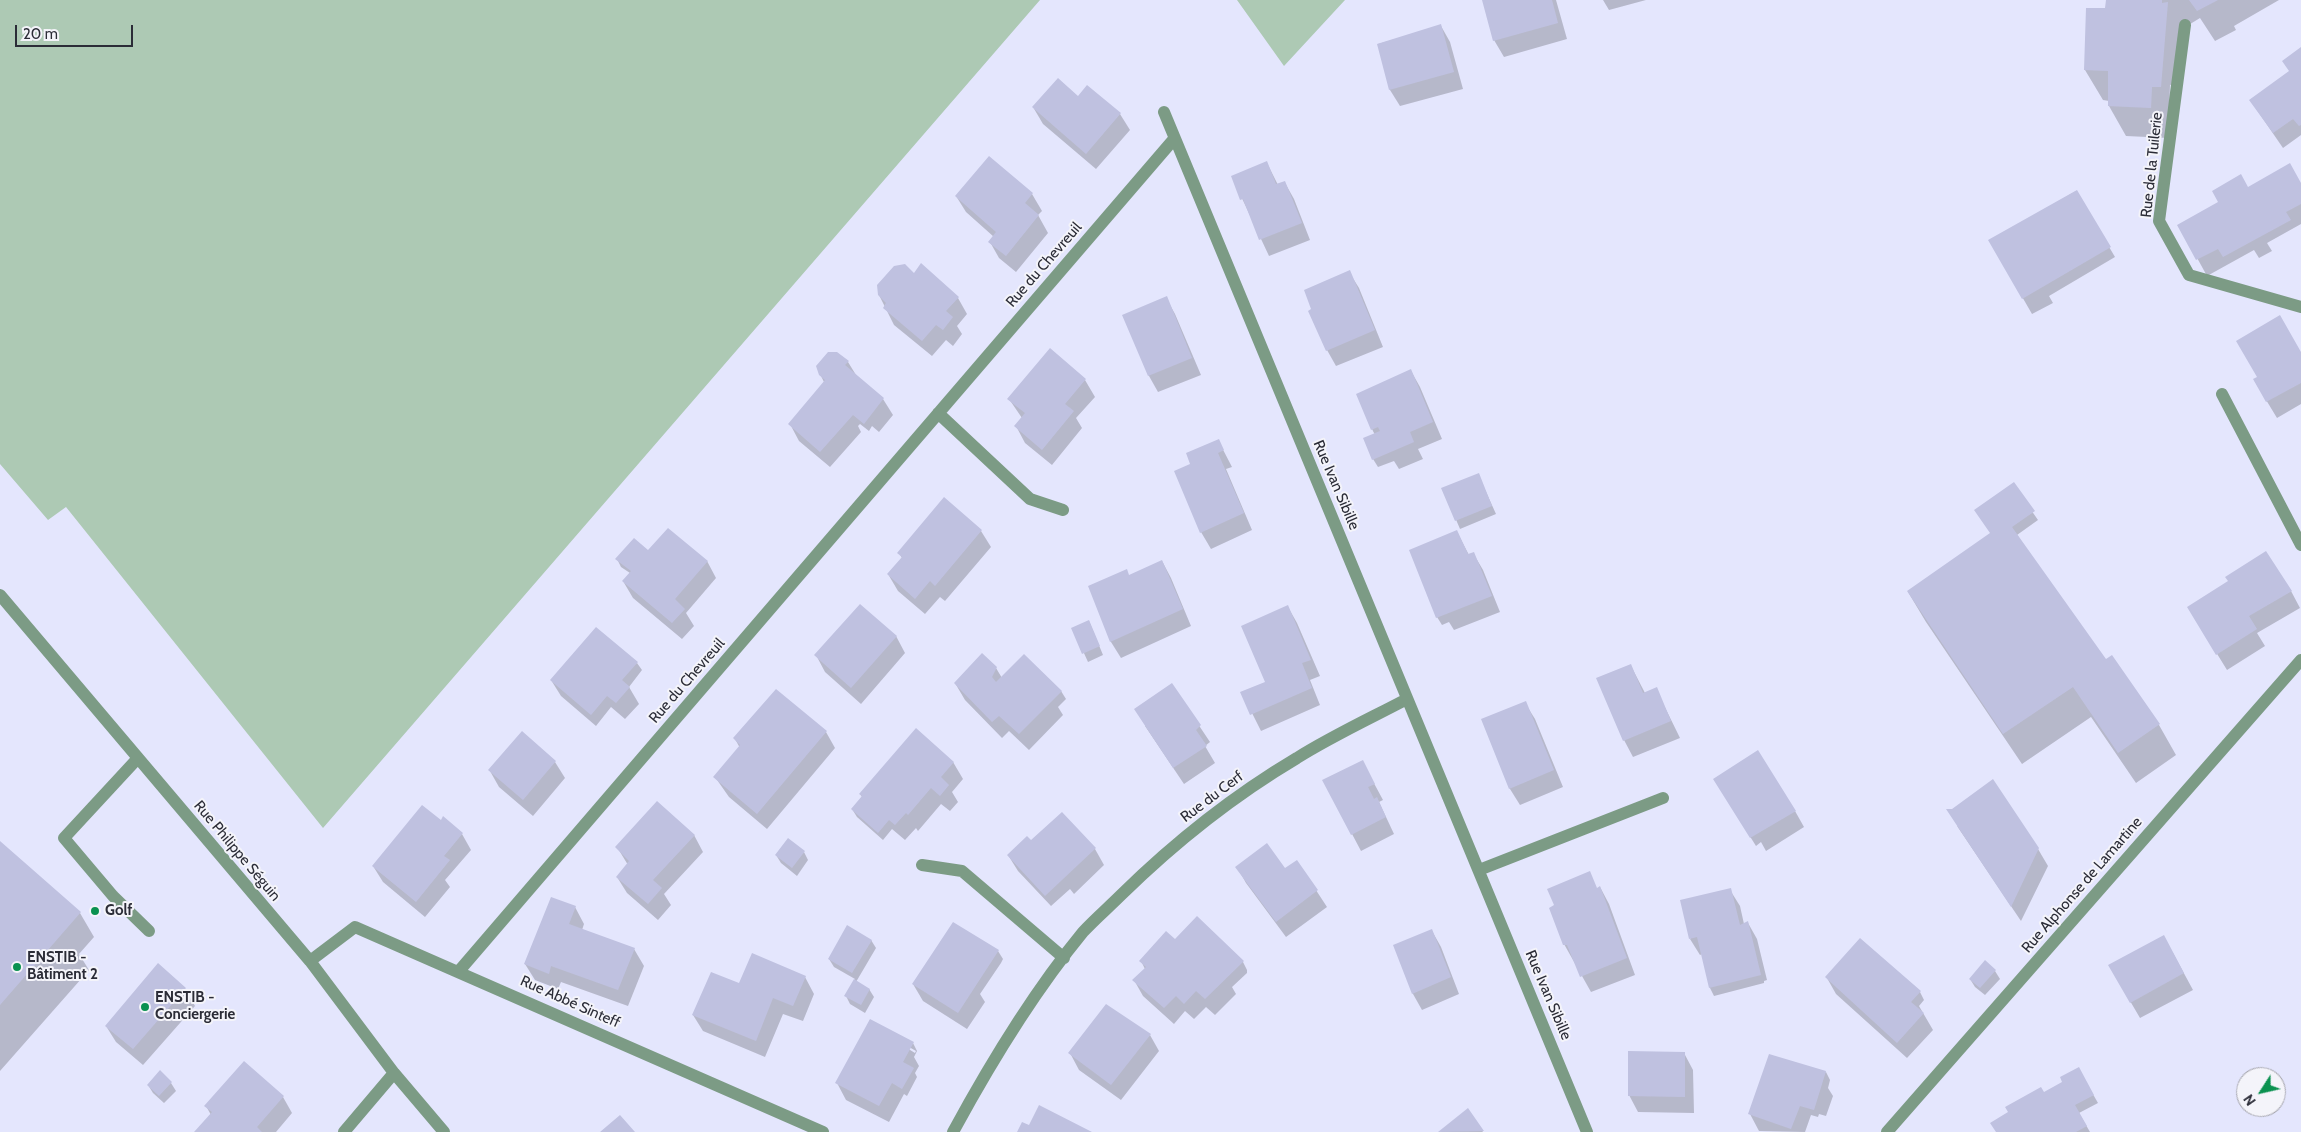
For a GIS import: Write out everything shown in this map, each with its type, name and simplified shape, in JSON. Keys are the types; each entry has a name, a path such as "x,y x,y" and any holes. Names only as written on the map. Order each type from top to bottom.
{"street":[{"name":"Rue de la Tuilerie","path":"2185,25 2159,222 2189,275 2301,307"},
{"name":"Rue Ivan Sibille","path":"1164,112 1587,1132"},
{"name":"Rue du Chevreuil","path":"459,971 1174,139"},
{"path":"2222,394 2301,545"},
{"path":"938,413 1030,498 1063,510"},
{"name":"Rue Philippe Séguin","path":"0,595 310,961 394,1073 444,1132"},
{"name":"Rue Alphonse de Lamartine","path":"1887,1132 2301,660"},
{"name":"Rue du Cerf","path":"954,1132 981,1080 1032,999 1084,931 1145,872 1199,826 1253,786 1297,757 1407,699"},
{"path":"138,758 64,838 113,896 149,931"},
{"path":"1479,870 1663,798"},
{"path":"922,865 962,871 1064,958"},
{"name":"Rue Abbé Sinteff","path":"310,961 355,927 823,1132"},
{"path":"344,1132 394,1073"}],"green space":[{"path":"0,0 1040,0 323,828 66,507 48,520 0,464"},
{"path":"1237,0 1345,0 1284,66"}],"building":[{"path":"1482,0 1552,0 1558,23 1493,41"},
{"path":"2106,0 2162,0 2162,3 2168,2 2161,87 2152,87 2151,108 2108,106 2108,71 2084,70 2086,8 2105,8"},
{"path":"2189,0 2218,0 2197,11"},
{"path":"1441,24 1454,72 1389,90 1377,44"},
{"path":"2301,47 2301,125 2299,126 2293,119 2273,133 2249,100 2289,71 2282,61"},
{"path":"1058,78 1078,96 1087,85 1121,113 1086,154 1032,107"},
{"path":"989,156 1033,193 1025,203 1039,215 1006,256 988,242 996,232 955,196"},
{"path":"1267,161 1276,184 1285,181 1302,223 1259,240 1243,199 1240,200 1231,176"},
{"path":"2290,163 2301,183 2301,204 2286,212 2291,220 2223,257 2218,249 2196,260 2177,225 2218,202 2212,191 2241,174 2248,187"},
{"path":"2077,190 2111,247 2022,299 1988,240"},
{"path":"921,263 959,297 946,311 953,317 943,330 936,325 922,341 883,308 886,303 878,295 877,285 894,266 905,264 914,273"},
{"path":"1350,270 1375,330 1326,351 1308,311 1311,309 1304,290"},
{"path":"1167,296 1192,358 1148,376 1122,315"},
{"path":"2280,315 2301,352 2301,383 2266,402 2253,379 2257,377 2236,341"},
{"path":"1050,348 1086,379 1065,404 1074,411 1042,450 1014,426 1025,413 1007,399"},
{"path":"828,352 837,352 849,361 845,365 884,398 864,424 853,415 820,452 788,424 825,380 819,375 816,366"},
{"path":"1411,369 1433,422 1410,432 1414,442 1372,460 1363,438 1380,431 1378,427 1371,430 1356,394"},
{"path":"1219,439 1224,450 1218,453 1244,513 1200,533 1174,471 1190,464 1186,453"},
{"path":"1479,473 1492,506 1455,521 1441,488"},
{"path":"2014,482 2035,511 2012,527 2106,659 2112,655 2160,724 2118,753 2073,687 2003,734 1907,591 1990,533 1974,510"},
{"path":"944,497 982,530 935,586 930,581 915,599 887,574 902,557 897,553"},
{"path":"668,528 708,561 675,599 685,609 672,623 622,581 631,571 615,559 634,538 648,550"},
{"path":"1457,530 1468,554 1474,552 1492,596 1436,618 1409,550"},
{"path":"2266,551 2292,591 2249,616 2257,629 2216,655 2187,607 2228,581 2225,577"},
{"path":"1162,560 1183,609 1110,642 1088,586 1127,569 1129,575"},
{"path":"860,604 897,636 851,688 814,655"},
{"path":"1288,605 1311,660 1302,663 1312,688 1250,715 1240,692 1265,682 1241,626"},
{"path":"1089,620 1100,646 1082,654 1071,628"},
{"path":"596,627 638,662 622,680 630,687 616,703 607,696 591,715 550,680"},
{"path":"982,653 997,667 992,677 996,682 1024,654 1062,691 1019,734 999,716 992,722 954,683"},
{"path":"1631,664 1643,693 1657,687 1671,721 1623,741 1596,678"},
{"path":"1172,683 1201,725 1196,730 1207,746 1173,768 1134,709"},
{"path":"776,689 827,731 757,814 713,777 740,745 733,738"},
{"path":"1526,701 1554,770 1509,789 1481,719"},
{"path":"916,728 954,762 941,777 949,785 940,796 931,788 908,815 906,813 895,825 889,820 878,833 851,809 862,796 859,794"},
{"path":"522,731 556,761 523,800 488,770"},
{"path":"1758,750 1796,811 1750,838 1713,779"},
{"path":"1363,760 1375,784 1368,787 1374,799 1377,797 1386,817 1351,835 1322,780"},
{"path":"1993,779 2039,848 2011,907 1946,809 1952,809"},
{"path":"657,801 695,835 653,880 662,888 648,904 616,877 629,861 615,847"},
{"path":"422,805 441,820 443,816 463,833 444,856 450,860 416,902 372,866"},
{"path":"1062,812 1096,848 1045,896 1007,855 1027,836 1031,840"},
{"path":"788,838 805,851 792,868 775,855"},
{"name":"ENSTIB - Bâtiment 2","path":"0,841 81,912 0,1005"},
{"path":"1267,843 1285,868 1297,860 1318,890 1276,922 1235,867"},
{"path":"1590,871 1597,888 1600,886 1627,958 1580,977 1567,945 1563,945 1549,908 1554,905 1547,889"},
{"path":"1731,888 1740,925 1748,921 1761,975 1709,988 1697,937 1689,939 1680,900"},
{"path":"551,897 576,906 569,924 635,948 618,990 551,966 549,974 524,964"},
{"path":"1197,916 1244,961 1205,999 1196,991 1184,1004 1176,996 1164,1008 1132,980 1146,967 1139,961 1166,931 1175,939"},
{"path":"953,922 999,950 958,1013 912,984"},
{"path":"847,925 872,940 852,973 828,959"},
{"path":"1432,929 1451,977 1412,994 1393,945"},
{"path":"2164,935 2184,973 2130,1003 2108,965"},
{"path":"1860,938 1921,991 1911,1002 1924,1013 1897,1043 1825,977"},
{"path":"752,953 806,976 793,1006 773,998 756,1041 692,1015 711,972 739,983"},
{"path":"1985,960 1996,970 1980,988 1969,979"},
{"name":"ENSTIB - Conciergerie","path":"158,963 186,988 133,1049 105,1026"},
{"path":"854,979 870,989 861,1005 844,996"},
{"path":"1106,1004 1151,1034 1111,1085 1068,1053"},
{"path":"870,1019 914,1042 903,1062 914,1068 902,1089 892,1083 879,1106 835,1083"},
{"path":"1628,1051 1685,1052 1685,1097 1628,1096"},
{"path":"1769,1054 1826,1071 1814,1110 1800,1106 1791,1129 1748,1114"},
{"path":"244,1061 284,1096 257,1127 262,1132 194,1132 212,1112 204,1106"},
{"path":"2079,1067 2094,1095 2075,1105 2087,1126 2076,1132 1996,1132 1990,1123 2008,1112 2005,1107 2041,1087 2044,1092 2062,1082 2060,1077"},
{"path":"160,1070 172,1082 159,1096 147,1085"},
{"path":"1039,1105 1092,1132 1017,1132 1022,1122 1029,1125"},
{"path":"1468,1108 1484,1131 1438,1132"},
{"path":"620,1115 635,1132 600,1132"}],"place":[{"name":"Golf","path":"95,911"},
{"name":"ENSTIB - Bâtiment 2","path":"17,967"},
{"name":"ENSTIB - Conciergerie","path":"145,1007"}]}
